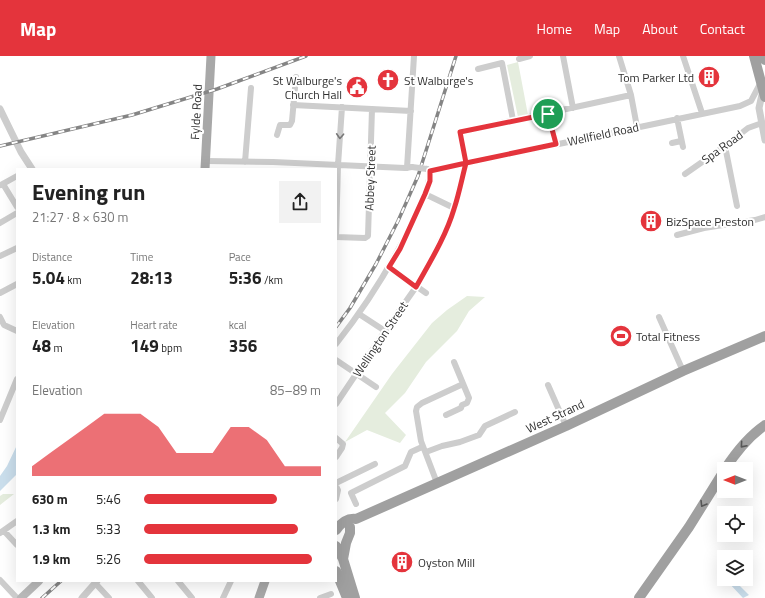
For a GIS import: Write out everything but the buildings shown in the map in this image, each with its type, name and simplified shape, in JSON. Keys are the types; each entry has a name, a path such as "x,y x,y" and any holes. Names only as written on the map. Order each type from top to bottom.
{"highway":[{"path":"754,56 763,90"},
{"path":"764,56 765,60"},
{"name":"West Strand","path":"337,528 342,523 352,518 356,519 765,336"},
{"path":"730,462 745,442 765,425"},
{"path":"641,596 689,527 717,483"},
{"path":"337,544 356,519"},
{"path":"342,592 339,559 350,533 350,528"},
{"path":"339,559 340,568 338,574 342,592"},
{"path":"342,592 355,598"}],"main road":[{"name":"Fylde Road","path":"206,165 211,56"},
{"path":"21,598 38,582"},
{"path":"259,598 265,582"}],"street":[{"path":"410,167 414,56"},
{"path":"519,59 530,56"},
{"path":"563,56 574,108"},
{"path":"619,56 631,95 637,127"},
{"path":"683,56 702,113"},
{"path":"478,69 502,63 513,120"},
{"path":"277,135 280,125 290,125 292,121 296,77"},
{"path":"245,162 251,88"},
{"path":"759,108 751,101 763,90"},
{"path":"763,90 759,108 765,140"},
{"path":"466,163 460,132 631,95"},
{"name":"Wellfield Road","path":"206,165 245,162 288,166 338,165 410,167 428,170 740,106 751,101"},
{"path":"293,105 411,111"},
{"path":"337,201 342,107"},
{"path":"0,109 30,168"},
{"name":"Abbey Street","path":"337,237 364,238 368,236 372,109"},
{"path":"548,114 556,144"},
{"path":"672,143 682,144 677,118"},
{"name":"Spa Road","path":"685,174 748,128 762,123"},
{"path":"725,146 737,206"},
{"name":"Wellington Street","path":"337,402 385,330 416,287 432,258 449,223 466,163"},
{"path":"337,343 359,314 400,249 430,181 428,170"},
{"path":"16,177 1,185 16,206"},
{"path":"425,194 454,208"},
{"path":"0,223 16,214"},
{"path":"677,235 704,228 765,217"},
{"path":"0,256 16,248"},
{"path":"389,267 426,293"},
{"path":"0,293 16,285"},
{"path":"359,314 385,330"},
{"path":"0,317 4,325 16,330"},
{"path":"659,317 683,372"},
{"path":"337,361 376,387"},
{"path":"446,415 467,403 469,398 454,362"},
{"path":"0,420 16,381"},
{"path":"437,483 424,450 416,411 417,406 463,384"},
{"path":"548,384 566,426"},
{"path":"356,504 351,493 405,466 411,452 460,442 479,435 485,426 515,412"},
{"path":"337,439 343,444 337,455"},
{"path":"337,482 375,464"},
{"path":"16,522 2,532 16,543"},
{"path":"0,580 17,598"},
{"path":"82,598 96,582 109,598"},
{"path":"139,582 152,598"},
{"path":"179,582 192,598"},
{"path":"223,598 230,584"},
{"path":"320,598 342,592"}],"green space":[{"path":"518,62 528,115 518,117 507,65"},
{"path":"467,296 485,297 469,311 457,331 426,362 405,393 385,413 406,435 400,443 367,430 345,442 392,374 432,323"},
{"path":"3,494 14,494 0,505 0,496"}],"water":[{"path":"16,447 16,475 0,491 0,476 7,466"},
{"path":"732,586 740,586 749,595 743,598"}],"railway":[{"path":"0,146 132,115 217,89 306,56"},
{"path":"337,326 350,308 376,264 398,221 418,176 456,56"},
{"path":"42,598 60,582"}],"place":[{"name":"Tom Parker Ltd","path":"709,77"},
{"name":"St Walburge's","path":"388,80"},
{"name":"St Walburge's Church Hall","path":"357,87"},
{"name":"BizSpace Preston","path":"651,221"},
{"name":"Total Fitness","path":"621,336"},
{"name":"Oyston Mill","path":"402,562"}],"route":[{"path":"548,114 460,132 466,163 430,171 430,181 425,194 400,249 389,267 416,287 449,223 466,163 556,144 548,114"}]}
